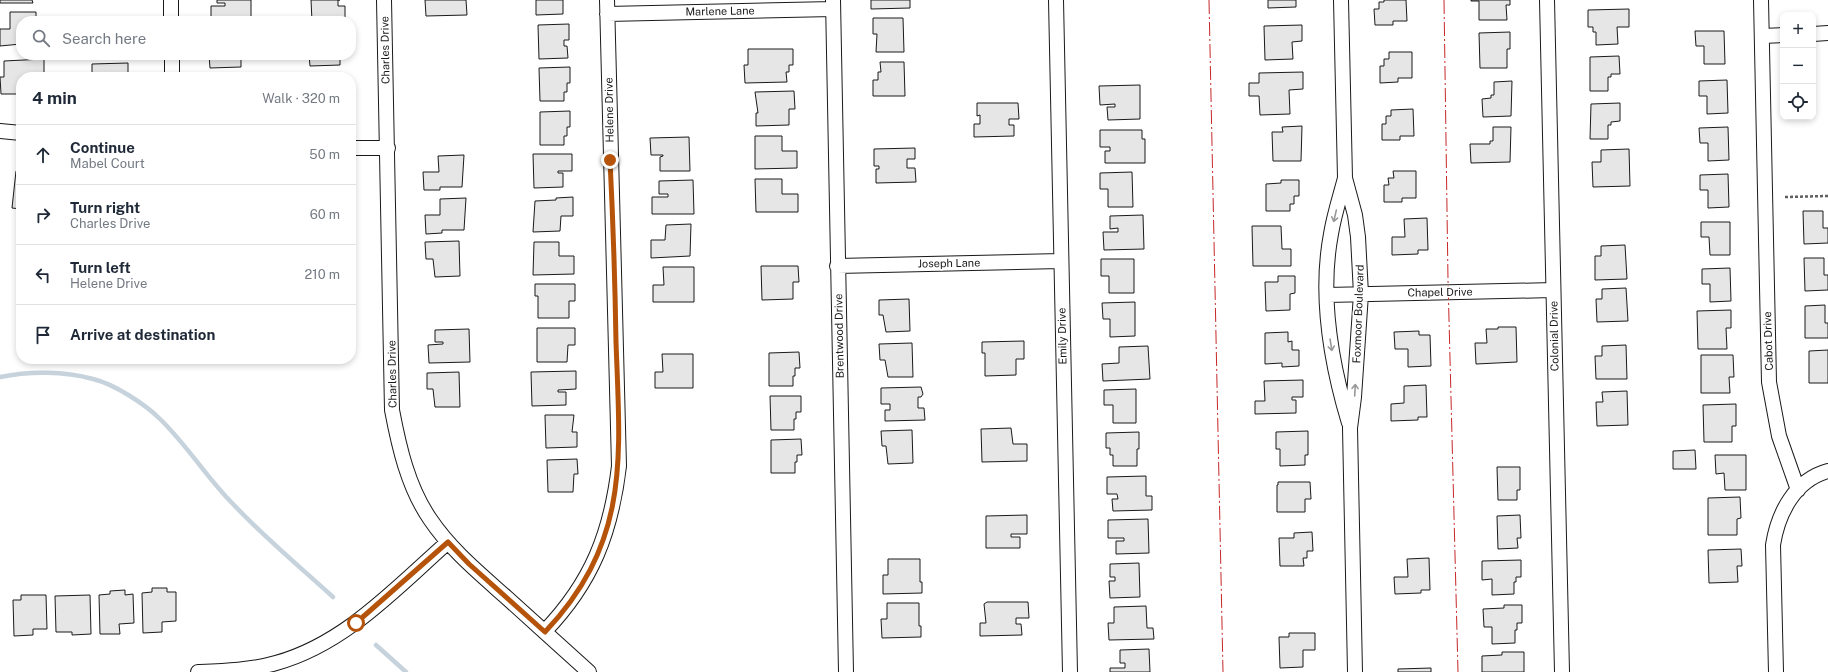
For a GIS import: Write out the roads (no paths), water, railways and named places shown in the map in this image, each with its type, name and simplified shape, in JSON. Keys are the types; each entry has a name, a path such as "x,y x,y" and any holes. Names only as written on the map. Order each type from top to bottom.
{"street":[{"path":"171,0 171,16"},
{"name":"Charles Drive","path":"384,0 392,410 400,448 416,494 430,519 448,542 469,564 589,672"},
{"name":"Emily Drive","path":"1056,0 1070,672"},
{"name":"Foxmoor Boulevard","path":"1340,0 1345,178 1355,215 1358,237 1361,294 1354,397 1350,428 1355,672"},
{"name":"Colonial Drive","path":"1547,0 1562,672"},
{"name":"Cabot Drive","path":"1761,0 1769,382 1779,436 1798,490"},
{"name":"Marlene Lane","path":"607,7 833,4"},
{"name":"Brentwood Drive","path":"833,4 846,672"},
{"name":"Helene Drive","path":"545,632 586,578 597,557 610,522 619,466 607,7"},
{"path":"1816,34 1828,33"},
{"path":"1762,36 1780,35"},
{"path":"172,60 172,72"},
{"path":"0,131 16,133"},
{"path":"356,148 388,148"},
{"name":"Foxmoor Boulevard","path":"1345,178 1330,235 1327,295 1330,337 1336,380 1350,428"},
{"name":"Joseph Lane","path":"837,266 1061,261"},
{"name":"Chapel Drive","path":"1327,295 1553,290"},
{"path":"1776,672 1773,545 1775,529 1789,500 1798,490 1809,481 1828,471"},
{"path":"198,672 229,670 275,664 318,647 356,623 448,542"}],"waterway":[{"path":"0,377 35,373 58,373 82,376 110,385 138,401 154,413 170,429 214,483 245,516 269,540 333,597"},
{"path":"376,645 406,672"}]}
